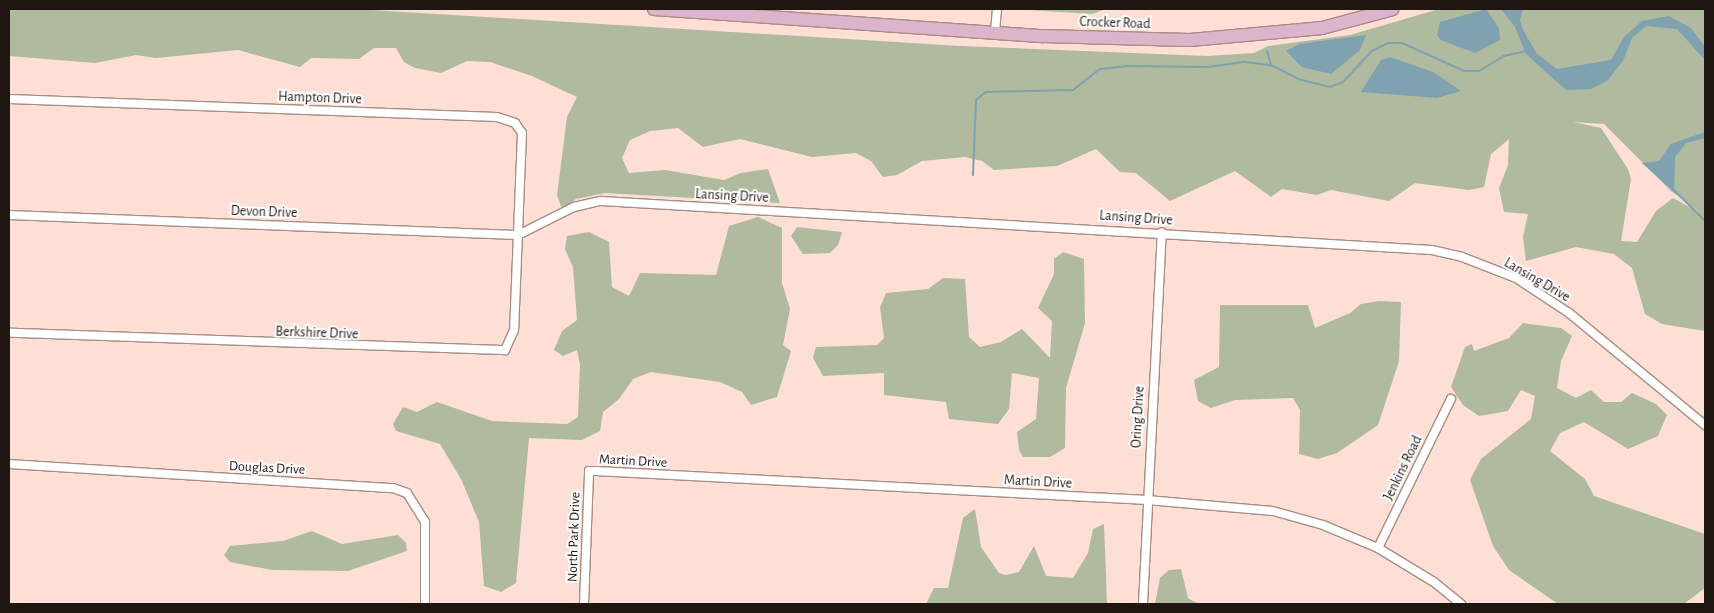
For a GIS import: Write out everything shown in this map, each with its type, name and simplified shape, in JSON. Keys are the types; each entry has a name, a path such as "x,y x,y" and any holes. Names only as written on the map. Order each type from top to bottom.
{"main road":[{"name":"Crocker Road","path":"654,9 996,32 1190,40 1263,36 1322,28 1393,9"}],"street":[{"path":"996,32 997,9"},
{"name":"Hampton Drive","path":"9,99 508,119 522,133 518,235"},
{"name":"Lansing Drive","path":"518,235 574,207 600,200 1162,232 1432,250 1462,256 1516,278 1565,310 1705,425"},
{"name":"Devon Drive","path":"9,215 518,235"},
{"name":"Oring Drive","path":"1143,604 1162,232"},
{"name":"Berkshire Drive","path":"9,333 496,352 505,350 513,341 518,235"},
{"name":"Jenkins Road","path":"1378,548 1451,399"},
{"name":"Douglas Drive","path":"9,464 393,488 407,493 425,522 425,604"},
{"name":"Martin Drive","path":"589,471 1147,500 1273,511 1323,525 1378,548 1434,582 1461,604"},
{"name":"North Park Drive","path":"584,604 589,471"}],"green space":[{"path":"9,9 355,9 961,46 1207,56 1254,53 1268,46 1350,35 1439,9 1705,9 1705,331 1662,324 1645,314 1632,268 1614,254 1576,247 1526,261 1523,237 1528,214 1504,212 1499,188 1508,165 1509,139 1491,154 1484,187 1469,190 1415,183 1389,201 1331,190 1317,195 1282,189 1271,197 1235,171 1170,201 1136,173 1120,172 1096,149 1057,166 994,170 982,161 965,157 922,161 897,175 883,177 871,161 856,153 812,157 740,139 703,147 678,128 650,131 630,140 622,158 629,173 665,170 724,180 741,173 768,169 780,203 605,193 576,199 562,209 557,195 567,117 577,97 532,76 490,62 467,61 441,73 415,68 404,62 396,48 374,48 359,59 311,58 300,67 238,50 156,58 136,55 95,63 9,56","holes":["1573,122 1604,124 1671,191 1700,213 1673,198 1656,211 1637,242 1621,241 1631,179 1628,169 1601,128"]},
{"path":"1013,9 1106,9 1092,14"},
{"path":"758,217 782,228 782,283 790,309 783,345 791,351 777,397 751,405 742,392 720,382 651,372 633,379 619,399 603,412 600,431 582,440 529,438 516,583 501,592 484,586 479,522 461,479 440,444 396,431 393,424 403,407 417,412 437,402 492,421 567,424 578,417 580,365 577,350 563,356 554,350 562,331 577,320 573,267 565,249 567,236 589,232 609,242 612,287 629,296 640,273 716,275 729,226"},
{"path":"797,227 842,232 838,245 830,253 803,254 791,236"},
{"path":"1063,252 1084,259 1085,323 1066,388 1065,448 1050,457 1023,457 1019,450 1017,432 1036,419 1039,378 1012,373 1009,409 998,424 949,419 946,402 884,395 884,373 823,376 813,358 816,347 877,345 884,338 880,307 886,293 928,289 943,278 965,279 969,337 980,347 1001,342 1022,329 1050,358 1052,321 1038,308 1054,274 1054,259"},
{"path":"1379,301 1401,302 1399,361 1378,425 1337,453 1318,459 1299,454 1300,410 1293,398 1235,400 1211,408 1198,401 1194,380 1219,367 1220,305 1308,305 1315,328 1350,313 1361,304"},
{"path":"1523,323 1561,328 1572,336 1561,361 1557,388 1576,398 1591,390 1604,402 1621,402 1632,393 1656,404 1667,415 1658,436 1628,449 1584,422 1560,433 1550,451 1585,479 1594,496 1705,534 1705,588 1685,603 1558,604 1509,570 1493,546 1470,480 1481,459 1531,419 1535,396 1521,390 1508,411 1479,416 1463,405 1451,387 1465,347 1472,344 1474,351 1509,338"},
{"path":"975,509 981,547 999,573 1006,575 1019,572 1034,546 1046,576 1073,578 1088,553 1093,529 1104,524 1107,604 926,604 934,588 948,588 963,518"},
{"path":"312,531 342,544 398,535 406,543 407,551 348,571 272,570 230,562 224,555 230,546 283,541"},
{"path":"1181,569 1188,598 1198,604 1155,604 1160,578 1169,570"}],"water":[{"path":"1486,9 1499,28 1500,40 1475,53 1441,40 1437,35 1440,22"},
{"path":"1501,9 1523,9 1520,20 1523,30 1537,54 1557,69 1611,60 1624,37 1642,21 1669,16 1691,28 1705,47 1705,60 1677,29 1646,26 1632,38 1623,61 1607,81 1591,89 1566,90 1526,54 1515,27"},
{"path":"1366,35 1360,50 1331,74 1302,67 1286,51 1299,44"},
{"path":"1390,57 1433,72 1461,91 1437,98 1361,92 1381,60"},
{"path":"1705,132 1705,138 1686,143 1675,157 1674,192 1642,163 1659,161 1671,144"}],"waterway":[{"path":"1267,51 1271,65 1298,79 1330,87 1343,82 1372,51 1388,43 1402,43 1464,71 1479,71 1504,56 1526,51"},
{"path":"973,175 976,100 986,92 1073,90 1100,69 1128,66 1208,67 1245,62 1271,65"},
{"path":"1673,189 1705,221"}]}
